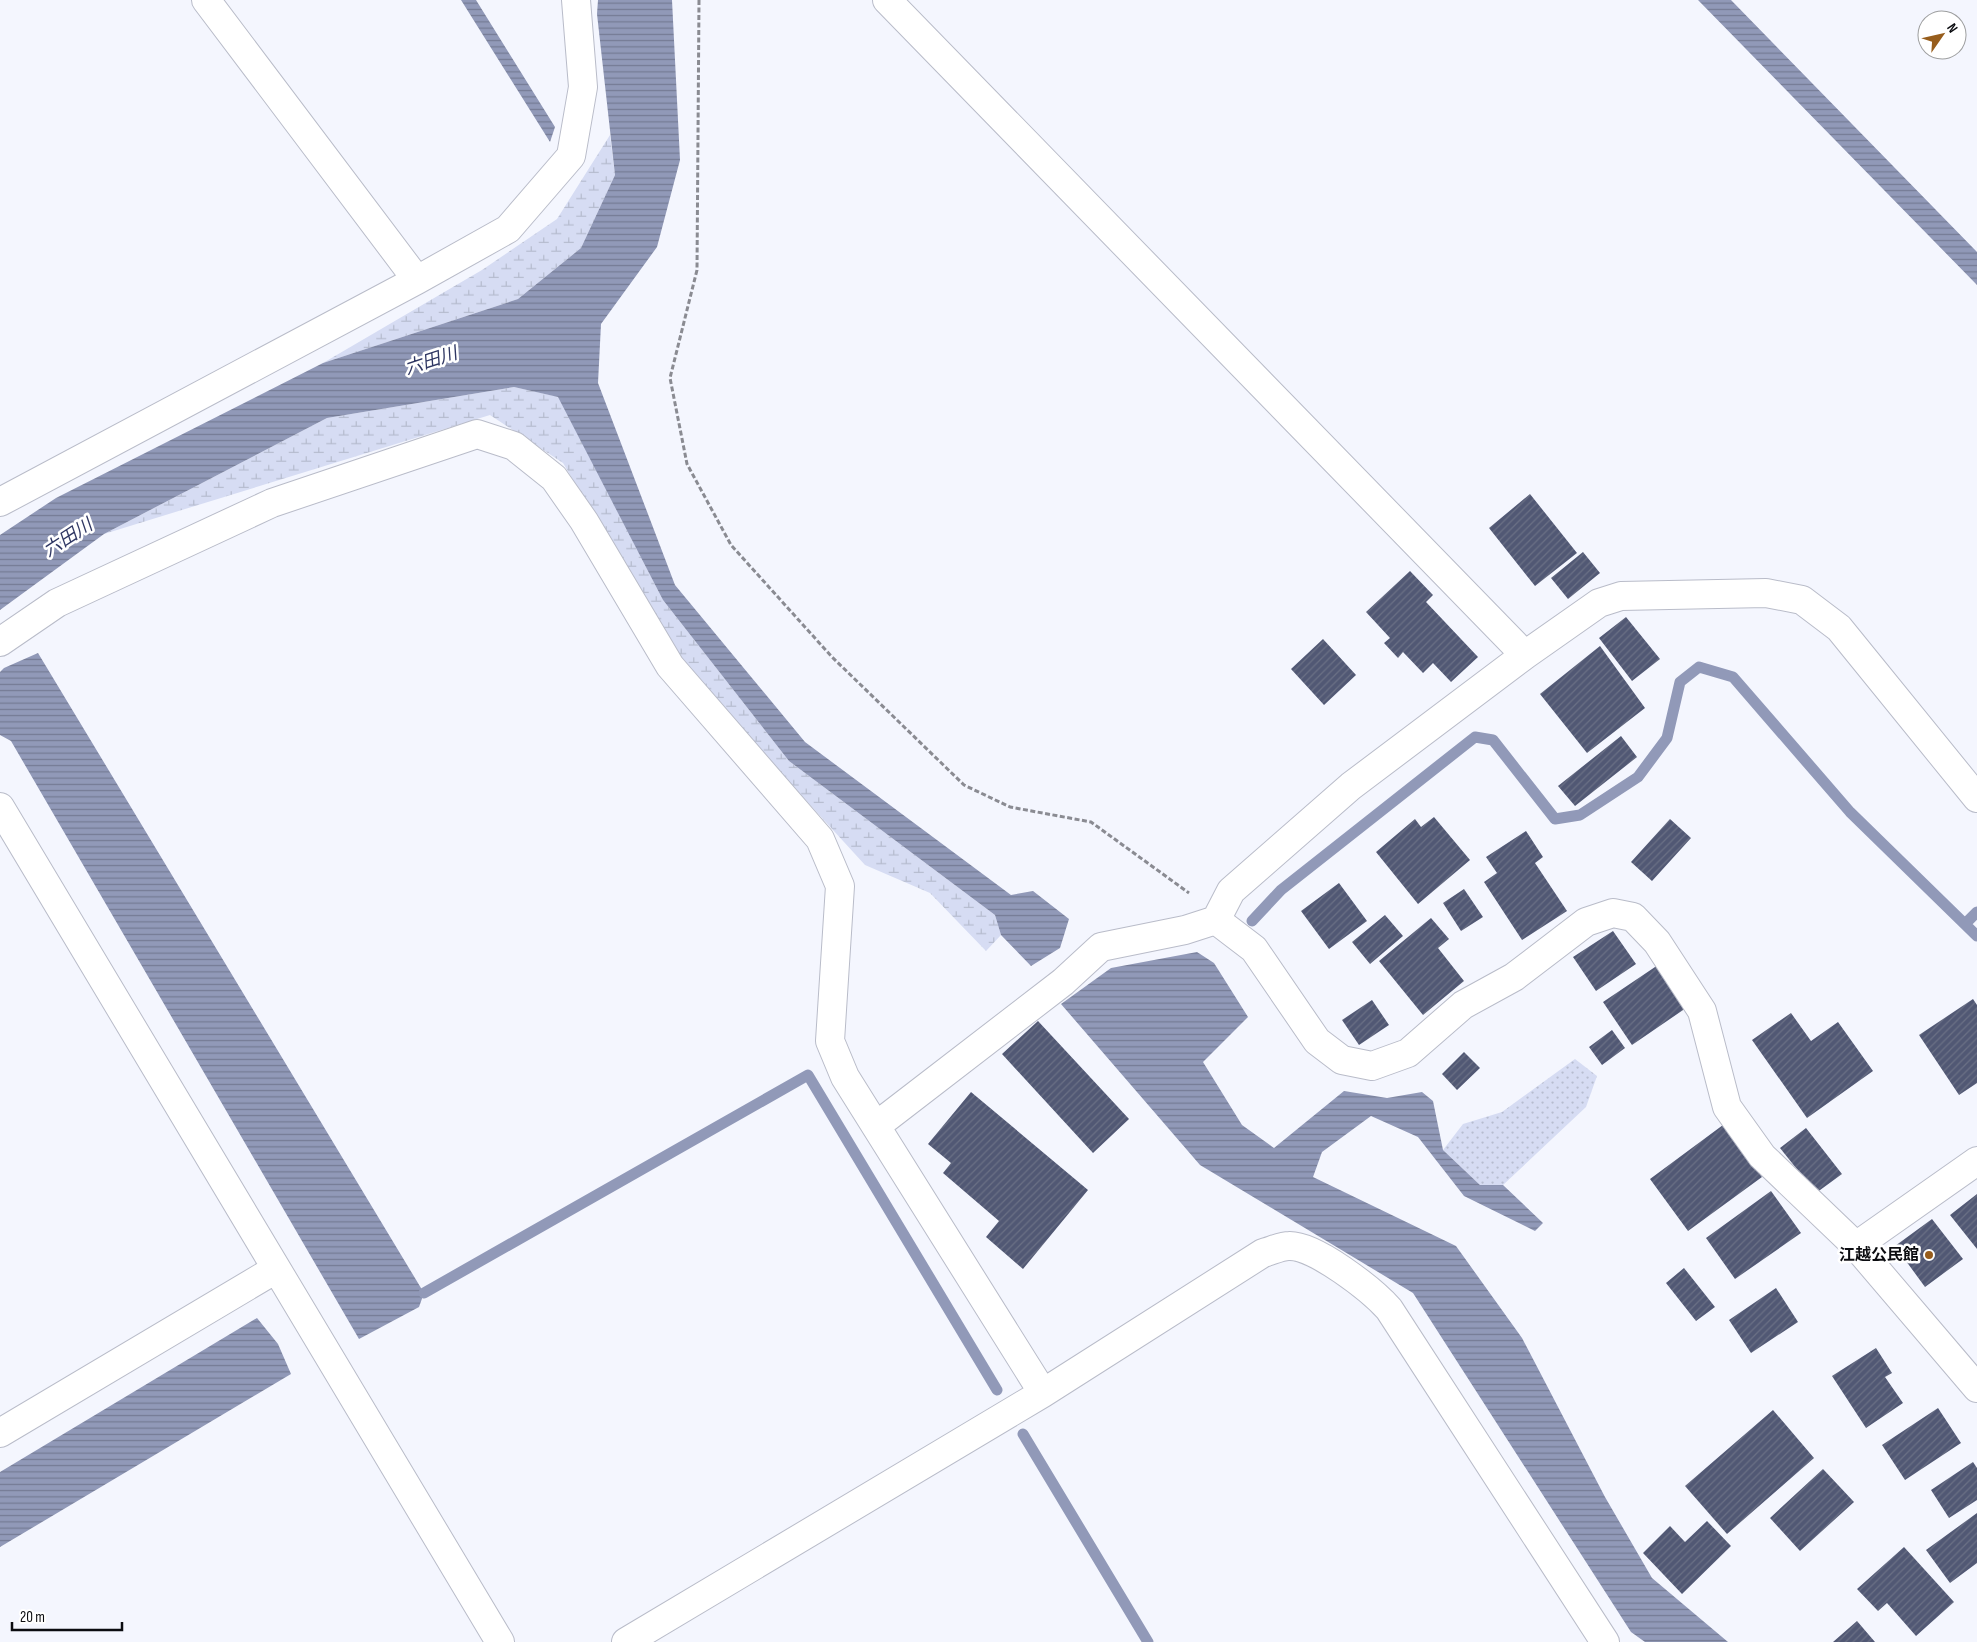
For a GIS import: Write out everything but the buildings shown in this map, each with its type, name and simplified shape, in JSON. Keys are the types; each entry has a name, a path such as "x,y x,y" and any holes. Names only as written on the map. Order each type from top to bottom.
{"street":[{"path":"206,0 417,280"},
{"path":"0,502 417,280 508,229 571,156 583,87 576,0"},
{"path":"887,0 1525,655"},
{"path":"0,642 57,603 272,503 477,434 514,446 554,478 574,506 670,666 820,839 840,886 830,1041 845,1077 1043,1393"},
{"path":"876,1126 1063,982 1102,947 1185,930 1216,920 1231,891 1351,786 1525,655 1599,603 1621,596 1766,593 1802,600 1839,628 1977,798"},
{"path":"0,807 500,1642"},
{"path":"1216,920 1254,949 1317,1041 1342,1060 1372,1066 1408,1053 1463,1005 1514,977 1586,922 1613,913 1633,917 1656,942 1702,1011 1726,1106 1762,1156 1856,1246 1977,1388"},
{"path":"1856,1246 1977,1161"},
{"path":"626,1642 1043,1393 1263,1253 1289,1246 1315,1254 1373,1291 1389,1309 1604,1642"},
{"path":"0,1433 276,1268"}],"path":[{"path":"700,0 697,270 670,378 687,464 731,544 832,657 964,785 1010,807 1091,822 1194,897 1216,920"}],"green space":[{"path":"610,135 615,175 581,248 518,299 323,363 482,270 557,219"},
{"path":"514,387 559,397 663,600 789,761 995,915 1001,935 986,951 930,893 865,865 684,667 563,463 490,415 104,534 327,418"},
{"path":"1575,1059 1597,1076 1586,1107 1503,1185 1480,1185 1443,1150 1463,1124 1502,1112"}],"water":[{"path":"461,0 476,0 555,127 550,142"},
{"name":"六田川","path":"598,0 672,0 680,160 657,247 601,324 598,383 675,585 805,742 1011,895 1033,891 1069,919 1060,948 1031,966 1001,935 995,915 789,761 663,600 558,397 514,387 327,418 104,534 0,610 0,535 56,498 323,363 518,299 581,248 615,175 597,14"},
{"path":"1698,0 1731,0 1977,252 1977,285"},
{"path":"38,653 424,1293 419,1307 359,1339 11,741 0,735 0,672 4,668"},
{"path":"1197,952 1214,963 1248,1017 1203,1062 1242,1125 1274,1148 1344,1091 1387,1098 1422,1092 1433,1101 1443,1150 1480,1185 1503,1185 1543,1223 1535,1231 1464,1196 1418,1137 1371,1116 1322,1152 1313,1177 1456,1246 1522,1338 1605,1497 1652,1578 1728,1642 1645,1642 1631,1632 1413,1293 1200,1165 1061,1004 1111,968"},
{"path":"257,1318 278,1344 291,1374 0,1547 0,1472"}],"waterway":[{"path":"1252,921 1281,890 1475,737 1493,740 1555,819 1580,815 1638,777 1667,738 1680,682 1699,667 1733,677 1850,812 1977,936"},
{"path":"1965,924 1977,912"},
{"path":"424,1293 808,1075 997,1390"},
{"path":"1023,1434 1148,1642"}],"place":[{"name":"江越公民館","path":"1929,1255"}]}
